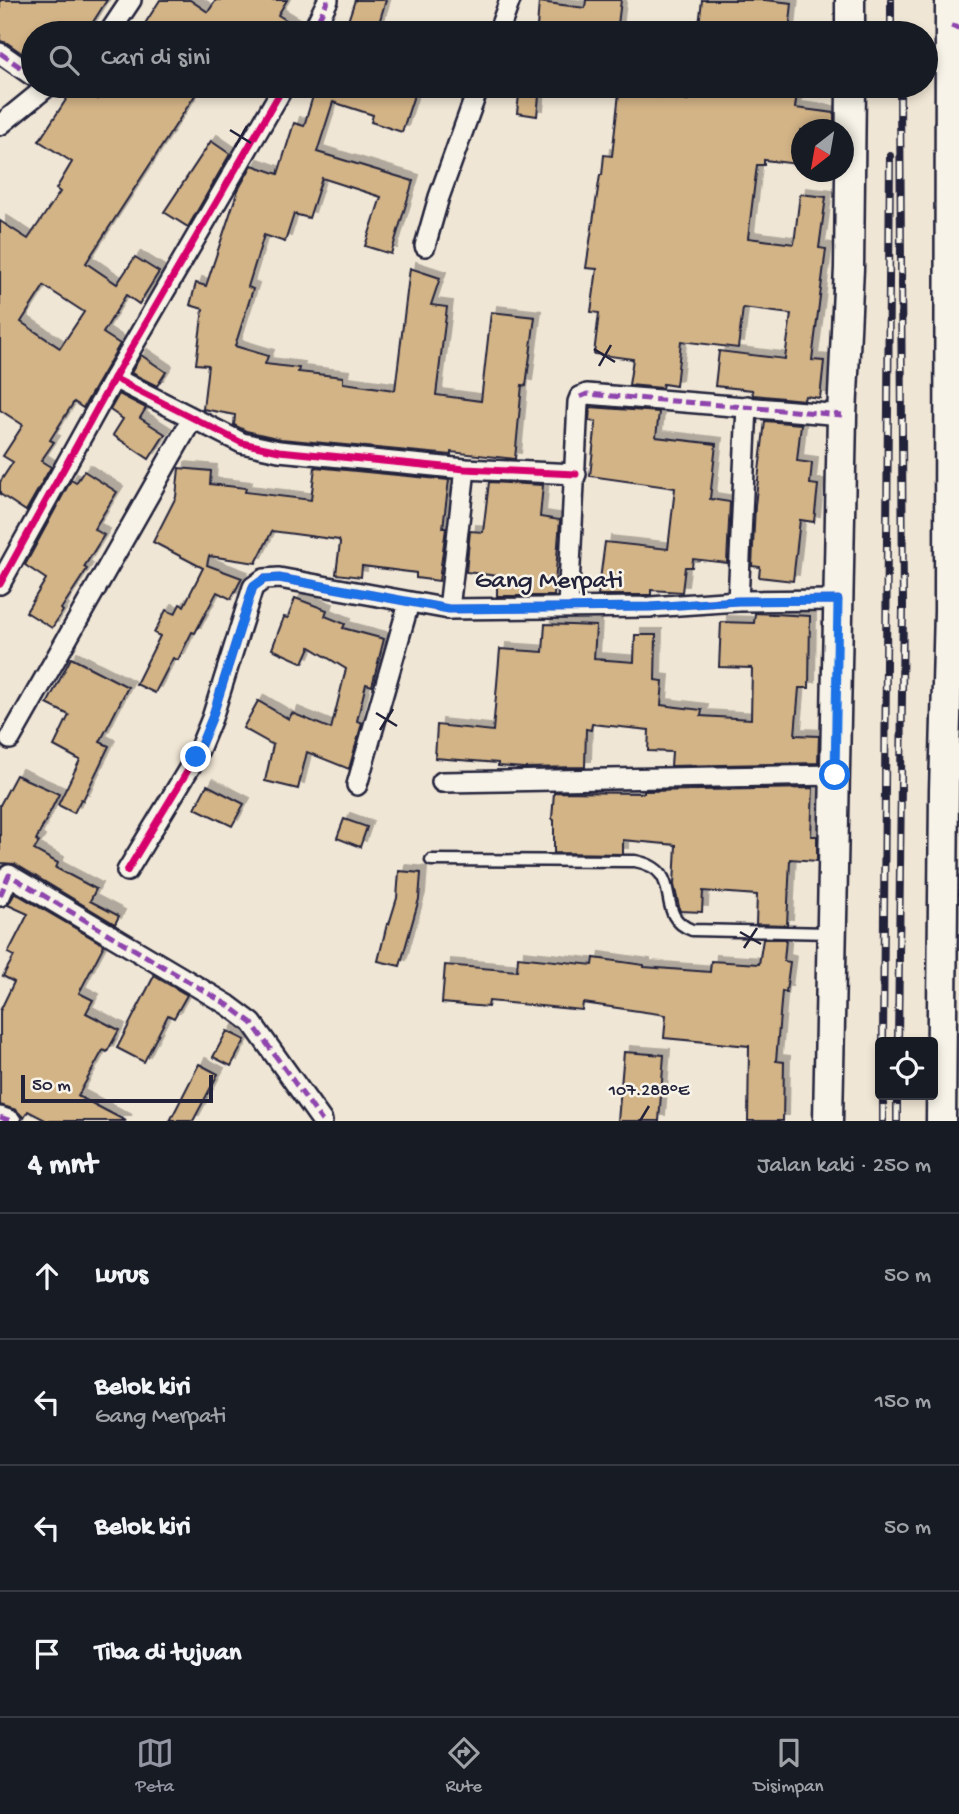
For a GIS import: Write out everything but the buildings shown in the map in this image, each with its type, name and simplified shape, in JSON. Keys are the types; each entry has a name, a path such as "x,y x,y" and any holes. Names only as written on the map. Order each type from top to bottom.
{"main road":[{"path":"850,0 850,21"},
{"path":"941,1121 952,791 954,611 948,356 953,18"},
{"path":"828,1121 851,98"}],"street":[{"path":"117,21 131,0"},
{"path":"318,21 328,0"},
{"path":"502,21 510,0"},
{"path":"0,53 21,68"},
{"path":"0,125 33,98"},
{"path":"0,584 114,379 277,98"},
{"path":"425,246 439,197 475,98"},
{"path":"114,379 242,443 279,452 465,469 576,474"},
{"path":"568,607 580,397 587,394 842,415"},
{"path":"738,601 747,406"},
{"path":"10,739 192,419"},
{"path":"449,609 465,469"},
{"name":"Gang Merpati","path":"127,871 196,757 212,718 253,587 264,579 279,578 449,609 650,607 738,601 838,600"},
{"path":"357,785 409,603"},
{"path":"442,782 835,775"},
{"path":"0,896 9,875 228,1005 252,1023 322,1121"},
{"path":"0,1117 11,1121"}],"lane":[{"path":"431,860 635,861 659,870 665,878 673,918 692,930 832,933"}],"railway":[{"path":"891,0 891,21"},
{"path":"898,1037 903,607 900,98"},
{"path":"883,1037 890,156"},
{"path":"883,1100 883,1121"},
{"path":"897,1100 897,1121"}],"marked path":[{"path":"318,21 328,0"},
{"path":"951,26 959,28"},
{"path":"0,53 21,68"},
{"path":"580,397 587,394 842,415"},
{"path":"0,896 9,875 228,1005 252,1023 322,1121"},
{"path":"0,1117 11,1121"}],"cycle path":[{"path":"0,584 114,378 277,98"},
{"path":"114,378 242,443 279,451 465,469 576,474"},
{"path":"127,871 196,757 212,718 253,587 264,579 279,578 449,609 650,607 738,601 838,600"}],"route":[{"path":"196,757 212,718 253,587 264,579 279,578 449,609 650,607 738,601 838,600 835,775"}]}
